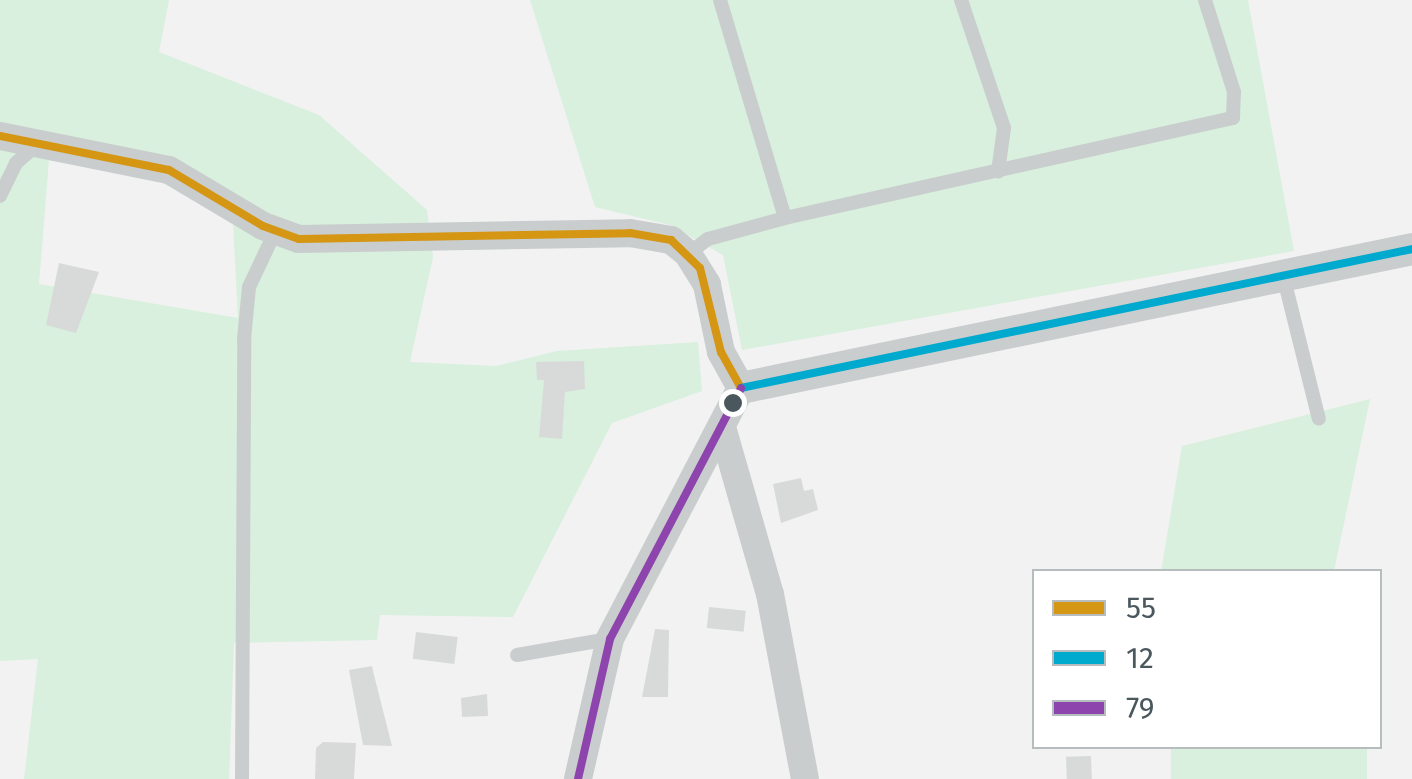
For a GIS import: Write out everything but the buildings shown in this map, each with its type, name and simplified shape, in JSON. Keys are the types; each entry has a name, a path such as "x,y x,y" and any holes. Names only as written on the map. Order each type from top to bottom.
{"street":[{"path":"0,136 169,170 275,232 299,239 630,233 671,240 688,254 707,285 721,352 740,388"},
{"path":"740,388 1412,249"},
{"path":"578,779 610,639 740,388"},
{"path":"722,427 770,594 806,779"}],"lane":[{"path":"720,0 785,218"},
{"path":"961,0 1004,128 998,172"},
{"path":"688,254 708,239 785,218 1232,118 1234,92 1205,0"},
{"path":"0,196 16,163 37,144"},
{"path":"242,779 244,338 249,286 275,232"},
{"path":"1283,274 1320,419"},
{"path":"517,656 610,639"}],"green space":[{"path":"0,0 169,0 159,52 319,115 427,210 433,257 410,362 496,366 557,351 698,342 702,391 612,423 513,617 380,615 377,640 234,643 229,779 24,779 38,659 0,661","holes":["49,160 162,181 233,223 238,318 39,284"]},
{"path":"530,0 1248,0 1294,251 742,350 723,255 670,225 595,207"},
{"path":"1370,399 1334,569 1162,569 1182,446"},
{"path":"1171,749 1367,749 1367,779 1171,779"}],"transit line":[{"name":"55","path":"0,136 169,170 263,226 299,239 630,233 671,240 700,268 721,352 741,388"},
{"name":"12","path":"741,388 1412,249"},
{"name":"79","path":"578,779 610,639 741,388"}]}
